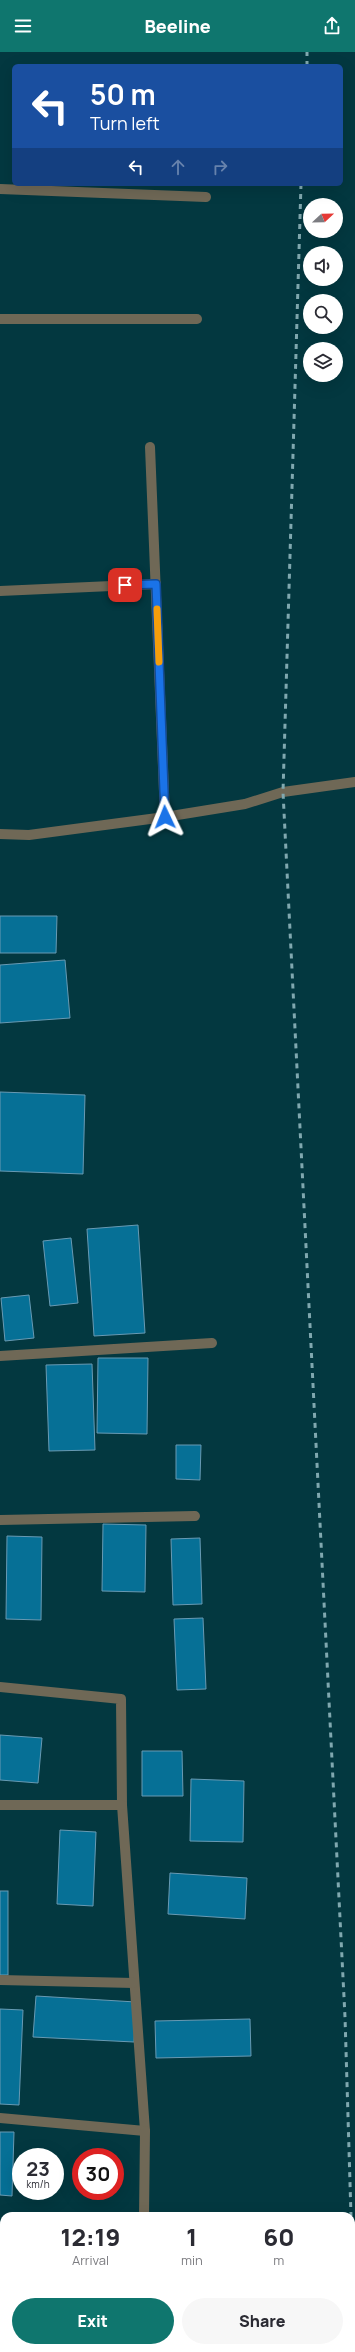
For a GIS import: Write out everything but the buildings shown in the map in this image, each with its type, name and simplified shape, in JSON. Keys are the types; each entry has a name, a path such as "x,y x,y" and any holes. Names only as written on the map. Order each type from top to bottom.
{"street":[{"path":"0,189 206,197"},
{"path":"0,319 197,319"},
{"path":"150,447 165,817"},
{"path":"0,591 156,584"},
{"path":"0,834 29,835 165,817 245,804 283,792 355,782"},
{"path":"0,1356 212,1343"},
{"path":"0,1520 194,1516"},
{"path":"0,1687 121,1699 122,1805 146,2131 144,2212"},
{"path":"0,1805 122,1805"},
{"path":"0,1980 134,1983"},
{"path":"0,2118 146,2131"}],"railway":[{"path":"307,52 307,64"},
{"path":"301,186 283,792 345,2017 351,2212"}],"slow traffic":[{"path":"157,609 159,662"}],"route":[{"path":"125,585 156,584 165,817"}]}
